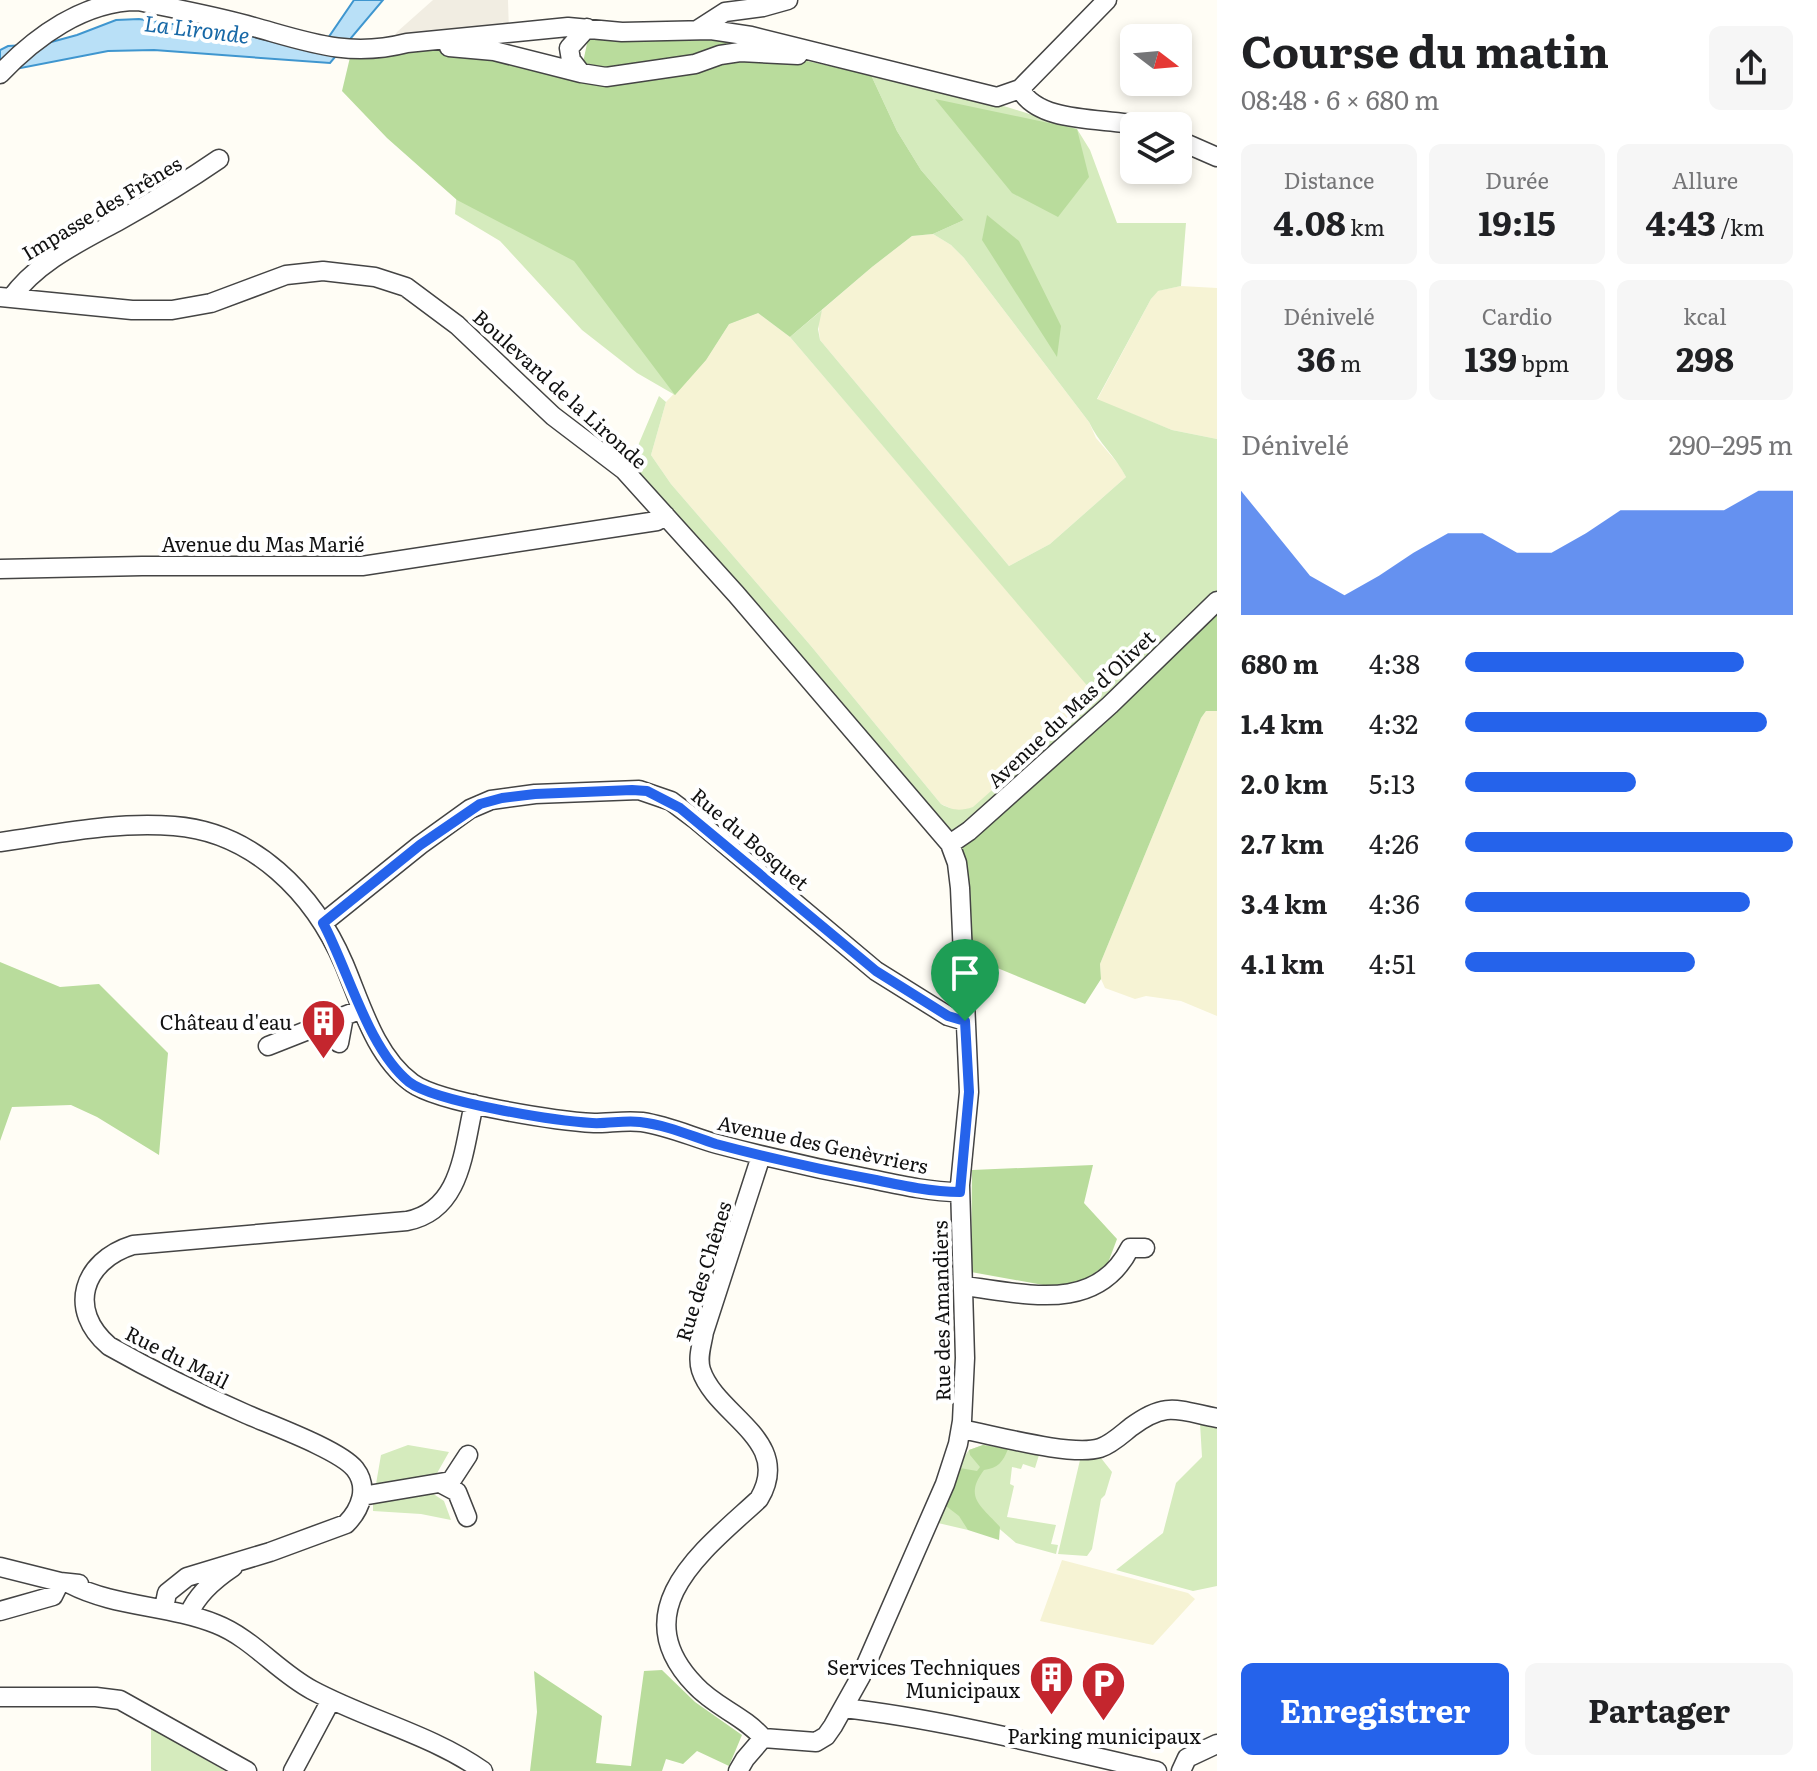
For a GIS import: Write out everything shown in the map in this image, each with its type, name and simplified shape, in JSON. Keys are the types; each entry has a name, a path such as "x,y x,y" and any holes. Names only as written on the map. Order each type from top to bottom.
{"street":[{"path":"697,30 725,12 775,5 788,0"},
{"path":"0,74 43,36 102,3 125,1 156,2 308,44 352,49 388,48 407,43 548,28 622,32 697,30 751,36 997,97 1020,89 1107,0"},
{"path":"581,73 571,60 569,48 587,28"},
{"path":"407,43 494,51 606,77 695,64 740,52 825,56"},
{"path":"1020,89 1033,106 1048,112 1120,123"},
{"path":"1192,146 1217,157"},
{"name":"Impasse des Frênes","path":"6,298 31,273 50,260 182,185 219,159"},
{"name":"Boulevard de la Lironde","path":"6,298 159,311 211,303 296,273 341,272 390,281 419,295 457,325 553,416 624,470 950,844"},
{"name":"Avenue du Mas Marié","path":"0,569 362,566 575,535 657,521 665,515"},
{"name":"Avenue du Mas d'Olivet","path":"950,844 969,831 1110,705 1217,601"},
{"name":"Rue du Bosquet","path":"323,923 420,845 480,804 535,794 647,791 671,801 695,819 876,971 948,1016 965,1021"},
{"name":"Avenue des Genèvriers","path":"0,842 90,828 173,826 200,831 248,850 273,866 298,889 323,923 379,1045 409,1082 430,1092 474,1104 561,1119 655,1124 761,1156 920,1189 960,1192"},
{"name":"Rue des Amandiers","path":"763,1738 816,1742 826,1736 844,1708 945,1484 961,1429 965,1371 960,1192 969,1092 960,888 957,863 950,844"},
{"path":"268,1046 362,1009"},
{"path":"339,1043 344,1016"},
{"name":"Rue du Mail","path":"362,1496 359,1476 349,1463 109,1346 92,1330 87,1320 88,1284 100,1263 133,1245 423,1218 438,1208 451,1192 474,1104"},
{"name":"Rue des Chênes","path":"761,1156 704,1332 699,1357 705,1377 766,1454 767,1484 759,1499 684,1572 670,1598 668,1626 674,1655 695,1686 742,1717 763,1738"},
{"path":"963,1286 1060,1297 1092,1288 1121,1266 1130,1248 1145,1248"},
{"path":"961,1429 1056,1447 1090,1449 1110,1443 1161,1409 1217,1418"},
{"path":"165,1603 174,1585 187,1577 346,1524 354,1516 362,1496 442,1484 454,1478 468,1455"},
{"path":"442,1484 457,1492 467,1517"},
{"path":"191,1609 217,1578 242,1561"},
{"path":"0,1567 65,1583 89,1583 191,1609 227,1630 301,1683 422,1737 483,1771"},
{"path":"0,1611 53,1596 65,1583"},
{"path":"0,1697 120,1700 247,1771"},
{"path":"293,1771 327,1697"},
{"path":"844,1708 986,1733 1152,1770 1184,1764 1217,1744"},
{"path":"738,1771 763,1738"}],"shaded area":[{"path":"433,0 508,0 509,33 388,48 397,32"},
{"path":"933,234 964,258 1089,422 1096,438 1126,477 1050,544 1009,566 820,340 818,321 822,310 912,236"},
{"path":"1181,286 1217,288 1217,439 1172,430 1097,400 1151,299 1157,291"},
{"path":"758,313 790,337 1091,689 1091,701 974,807 959,812 941,804 811,646 671,484 651,455 666,402 706,360 729,324"},
{"path":"1215,710 1217,1016 1181,1001 1146,996 1135,999 1105,988 1100,964 1201,718 1206,711"},
{"path":"1062,1560 1188,1593 1195,1599 1153,1645 1040,1621"}],"green space":[{"path":"725,25 752,28 807,61 871,75 897,131 921,170 964,220 933,234 912,236 790,337 758,313 729,324 706,360 675,395 574,261 457,200 387,138 342,91 352,49 407,43 581,72 589,34 677,40"},
{"path":"871,75 1007,107 1077,129 1090,150 1117,223 1186,223 1181,286 1158,291 1151,299 1097,399 1172,430 1217,439 1217,597 990,807 954,831 947,831 624,460 637,448 659,396 666,402 651,455 671,484 811,646 941,804 957,810 973,807 1091,702 1090,689 790,337 822,310 818,329 820,340 1009,566 1050,544 1126,477 1089,422 964,258 933,234 964,220 921,170 897,131"},
{"path":"935,99 1077,129 1089,177 1058,217 1012,193"},
{"path":"461,144 758,313 729,324 706,360 675,395 637,373 582,330 500,241 455,214"},
{"path":"987,215 1019,241 1061,326 1057,357 982,240"},
{"path":"1217,606 1217,711 1206,711 1201,718 1100,964 1101,979 1085,1004 973,958 962,845"},
{"path":"0,962 60,987 99,984 168,1053 159,1155 97,1117 71,1105 12,1107 0,1141"},
{"path":"1093,1165 1084,1203 1117,1239 1108,1263 1088,1278 1060,1288 971,1272 972,1170"},
{"path":"1200,1423 1217,1426 1217,1586 1193,1591 1116,1570 1163,1533 1176,1483 1202,1457"},
{"path":"408,1445 449,1452 436,1475 376,1484 381,1455"},
{"path":"983,1445 1039,1455 1035,1468 1023,1464 1021,1469 1012,1467 1010,1484 1014,1486 1007,1517 1056,1525 1051,1544 1058,1545 1056,1554 1016,1543 988,1519 968,1530 938,1523 964,1457 969,1450"},
{"path":"983,1445 1008,1449 999,1464 984,1470 975,1488 977,1501 1000,1527 999,1540 968,1530 959,1516 946,1506 960,1468 977,1471 980,1467 969,1450"},
{"path":"1101,1458 1112,1472 1101,1499 1092,1549 1087,1556 1058,1554 1080,1460"},
{"path":"432,1493 444,1501 451,1520 421,1514 373,1511 373,1502"},
{"path":"662,1670 695,1702 742,1735 729,1766 697,1751 683,1764 666,1759 662,1771 530,1771 537,1712 534,1671 602,1716 596,1763 631,1766 644,1671"},
{"path":"151,1727 225,1771 151,1771"}],"water":[{"name":"La Lironde","path":"354,0 383,0 330,63 154,50 108,51 0,72 0,50 8,46 44,44 116,20 139,19 246,35 310,51 328,38"}],"place":[{"name":"Château d'eau","path":"323,1060"},
{"name":"Services Techniques Municipaux","path":"1051,1717"},
{"name":"Parking municipaux","path":"1104,1722"}],"route":[{"path":"647,791 671,801 695,819 876,971 948,1016 965,1021 969,1092 960,1192 920,1189 761,1156 655,1124 561,1119 474,1104 418,1087 409,1082 379,1045 323,923 420,845 480,804 535,794 647,791"}]}
